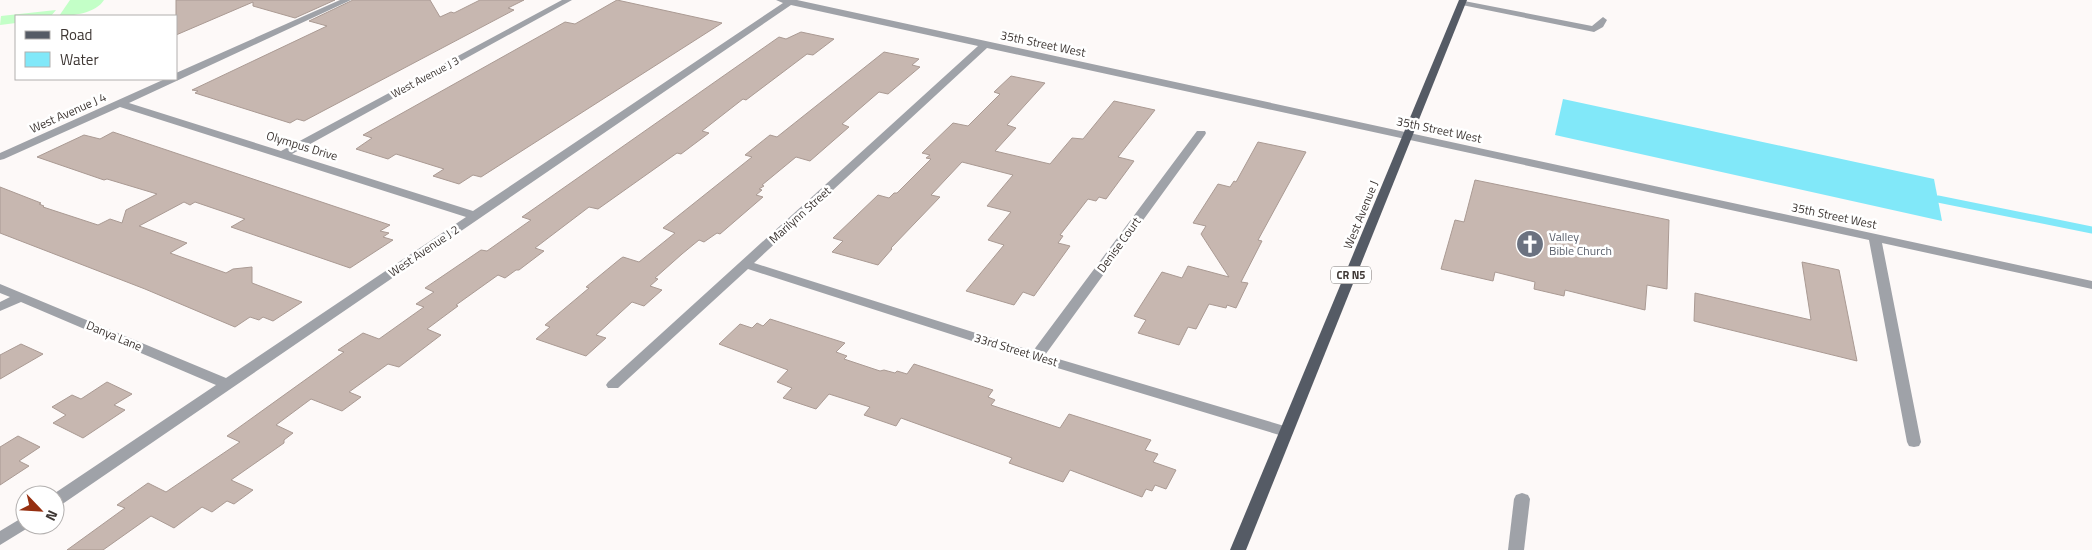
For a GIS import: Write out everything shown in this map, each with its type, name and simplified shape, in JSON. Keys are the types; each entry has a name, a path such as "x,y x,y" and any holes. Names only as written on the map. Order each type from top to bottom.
{"main road":[{"name":"West Avenue J","path":"1238,550 1409,136 1462,1"}],"street":[{"name":"West Avenue J 4","path":"178,77 346,0"},
{"name":"West Avenue J 3","path":"282,154 568,0"},
{"name":"35th Street West","path":"787,1 2092,285"},
{"name":"West Avenue J 2","path":"65,494 476,216 787,1"},
{"path":"1462,1 1566,25 1594,29 1600,26 1603,20"},
{"name":"Marilynn Street","path":"613,385 986,44"},
{"name":"West Avenue J 4","path":"0,157 171,80"},
{"name":"Olympus Drive","path":"119,103 476,216"},
{"name":"Denise Court","path":"1036,357 1201,133"},
{"path":"1875,238 1914,442"},
{"name":"33rd Street West","path":"746,264 1036,357 1286,432"},
{"name":"Danya Lane","path":"0,288 228,384"},
{"path":"0,308 20,297"},
{"path":"1516,550 1522,499"},
{"path":"0,539 15,529"}],"green space":[{"path":"70,0 104,0 90,11 60,15"},
{"path":"56,10 52,15 15,15 15,23 0,25 1,16"}],"water":[{"path":"1563,99 1934,179 1942,221 1555,135"}],"building":[{"path":"176,0 335,0 295,18 253,6 253,2 178,34 178,15 176,15"},
{"path":"353,0 430,0 440,17 451,12 454,13 480,0 524,0 508,8 514,10 304,121 297,119 290,123 195,93 198,91 192,90 327,26 309,21"},
{"path":"617,0 722,23 481,177 473,175 459,184 433,176 444,169 396,154 388,159 356,149 372,138 363,135 565,22 575,24"},
{"path":"801,32 834,39 813,55 807,54 746,100 743,99 702,131 709,133 681,154 677,153 598,209 589,207 535,248 544,251 519,270 505,278 498,275 456,305 458,306 427,329 441,335 399,367 388,364 349,392 361,397 342,411 311,399 276,425 293,433 284,440 284,443 231,480 253,490 234,504 227,501 212,512 202,507 174,528 151,516 103,550 67,550 125,508 117,505 148,483 166,492 240,442 227,436 344,352 338,350 363,333 379,339 424,307 416,304 434,292 425,288 481,250 487,251 531,220 522,217 779,37 786,39"},
{"path":"884,52 919,59 912,65 920,67 888,94 879,92 842,124 849,127 810,161 796,157 762,185 764,186 759,189 762,190 756,195 763,197 720,234 717,233 704,242 699,240 682,254 655,278 658,279 650,286 662,290 644,306 632,302 596,335 606,338 586,356 536,339 550,327 545,325 620,259 623,257 639,262 675,233 663,228 752,157 745,155 770,135 777,137"},
{"path":"1011,76 1045,83 1007,125 1016,128 995,151 1050,164 1072,138 1083,139 1114,101 1155,110 1118,157 1134,161 1106,199 1099,197 1096,201 1088,199 1060,235 1063,236 1058,243 1070,246 1034,296 1023,292 1014,305 966,291 1004,245 988,240 1011,212 987,206 1013,175 962,162 931,195 940,197 891,248 878,265 832,252 843,241 833,238 878,195 889,198 894,193 897,193 931,159 926,158 930,155 922,153 953,123 968,126 1000,94 994,92"},
{"path":"113,132 390,225 380,231 389,233 383,237 393,240 350,268 231,227 245,219 195,202 190,205 184,202 139,226 187,243 170,253 226,273 233,269 252,267 252,283 302,302 273,321 263,317 259,320 250,317 235,327 145,289 0,233 0,187 41,203 39,204 43,207 98,225 110,219 122,223 126,210 157,194 107,179 104,180 37,157 84,135 100,139"},
{"path":"1258,142 1306,152 1258,240 1262,241 1241,282 1248,283 1236,308 1227,305 1226,308 1209,304 1196,329 1188,327 1179,345 1138,333 1146,320 1134,316 1162,272 1182,278 1188,266 1229,277 1201,234 1206,226 1193,223 1218,184 1230,187 1234,181 1236,182"},
{"path":"1475,180 1669,220 1667,289 1647,285 1645,310 1565,290 1564,296 1534,289 1535,282 1495,272 1493,281 1441,269 1455,220 1464,222"},
{"path":"1802,262 1839,270 1857,361 1694,321 1695,293 1811,320"},
{"path":"770,319 845,343 836,352 847,356 844,359 880,371 884,370 895,373 897,371 907,374 914,364 993,390 988,397 995,400 991,405 1060,428 1069,414 1151,440 1145,450 1158,454 1153,462 1176,470 1166,489 1155,485 1152,491 1146,489 1142,497 1070,470 1063,482 1009,463 1012,458 901,418 896,426 864,415 870,407 829,394 816,409 783,398 792,388 777,382 788,370 719,344 740,324 752,328 757,323 763,326"},
{"path":"21,344 43,354 0,379 0,355"},
{"path":"107,382 132,394 114,405 125,410 83,438 53,423 66,415 52,407 72,395 81,399"},
{"path":"18,436 40,447 19,461 29,466 0,485 0,447"}],"waterway":[{"path":"1938,199 2092,230"}],"place":[{"name":"Valley Bible Church","path":"1530,244"}]}
